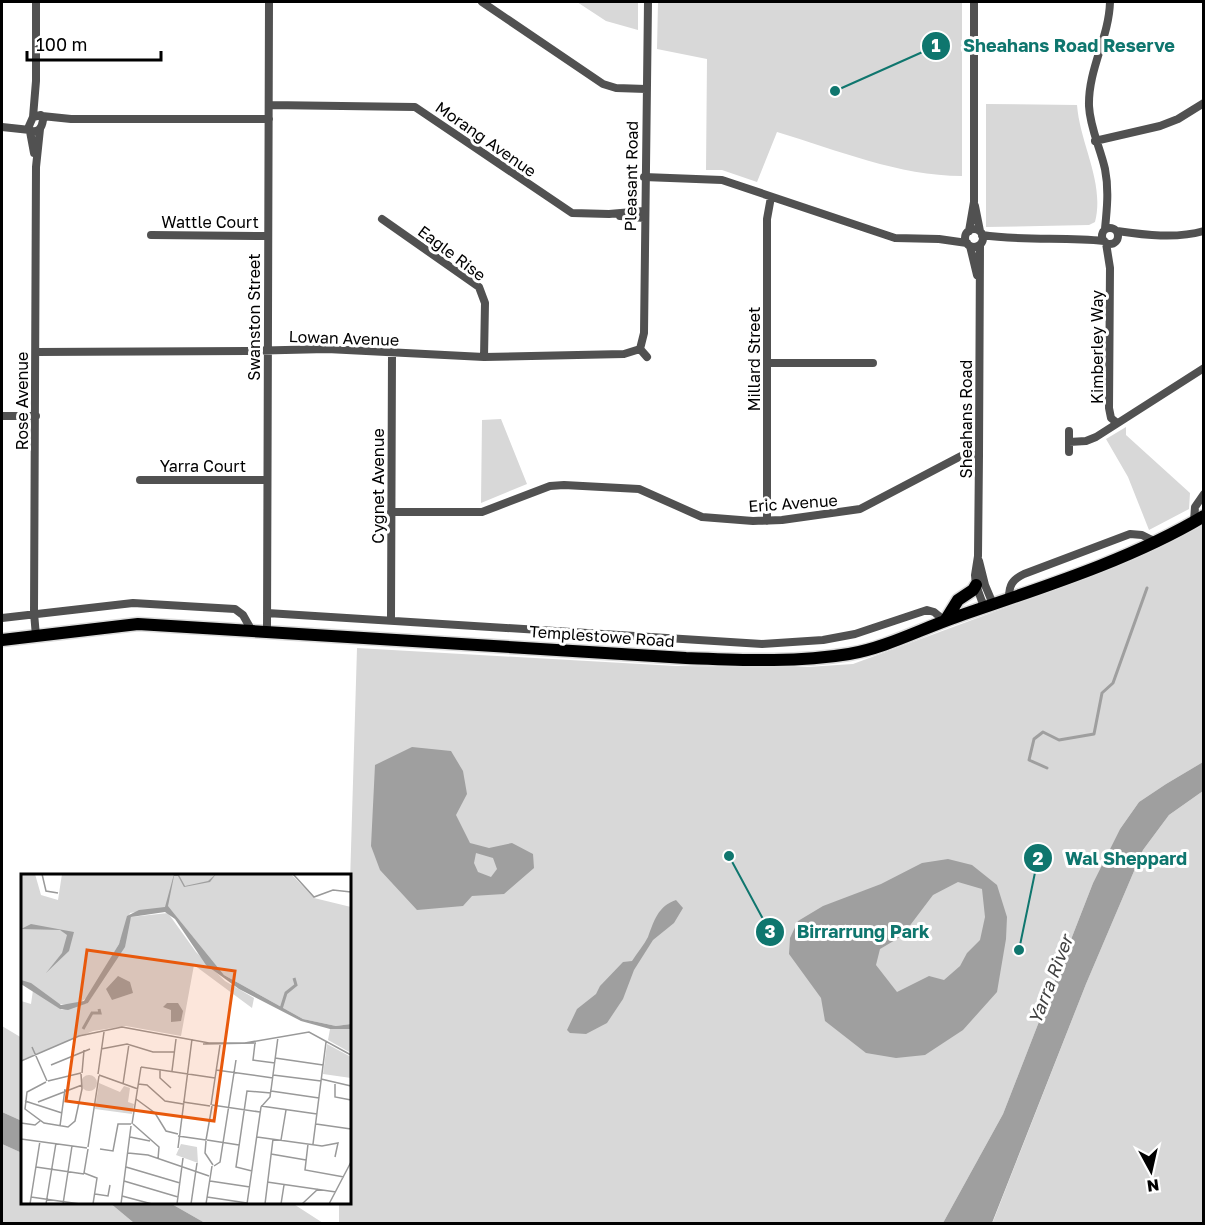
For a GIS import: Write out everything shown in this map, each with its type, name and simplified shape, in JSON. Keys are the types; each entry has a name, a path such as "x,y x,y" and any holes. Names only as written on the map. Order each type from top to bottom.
{"main road":[{"name":"Templestowe Road","path":"2,640 138,624 686,658 774,660 827,657 852,653 989,606 1156,542 1199,519"},
{"path":"945,621 957,600 973,590 976,585"}],"street":[{"name":"Rose Avenue","path":"36,2 34,613 36,636"},
{"name":"Swanston Street","path":"267,632 269,2"},
{"path":"482,2 603,84 616,88 646,89"},
{"name":"Pleasant Road","path":"640,349 644,333 644,179 648,2"},
{"name":"Sheahans Road","path":"974,2 974,202 981,239 976,585 989,606"},
{"path":"1110,2 1105,36 1090,85 1089,107 1095,141 1104,168 1108,204 1116,236"},
{"path":"1095,141 1160,126 1178,119 1203,103"},
{"name":"Morang Avenue","path":"269,105 415,107 566,210 578,214 644,215"},
{"path":"2,127 71,119 268,120"},
{"path":"644,179 722,180 895,238 939,239 975,247 981,239"},
{"name":"Millard Street","path":"767,521 767,219 771,196"},
{"name":"Sheahans Road","path":"974,202 968,244 979,282"},
{"name":"Kimberley Way","path":"1108,204 1104,230 1110,268"},
{"name":"Eagle Rise","path":"382,219 479,288 485,303 484,357"},
{"path":"1075,238 1110,228 1116,236"},
{"path":"939,239 975,229 981,239"},
{"path":"981,239 1075,238 1105,242 1116,236 1182,235 1203,231"},
{"name":"Wattle Court","path":"152,235 268,236"},
{"name":"Kimberley Way","path":"1116,236 1110,268 1109,408 1111,418 1117,423"},
{"name":"Lowan Avenue","path":"36,352 327,349 484,357 624,354 640,349"},
{"path":"640,349 647,357"},
{"name":"Cygnet Avenue","path":"391,620 392,352"},
{"path":"767,363 873,363"},
{"name":"Kimberley Way","path":"1069,442 1089,440 1203,368"},
{"path":"2,416 36,416"},
{"path":"1069,431 1069,452"},
{"name":"Eric Avenue","path":"391,513 483,512 550,486 564,485 633,488 702,517 767,521 860,509 961,456 979,455"},
{"name":"Yarra Court","path":"140,480 267,480"},
{"name":"Templestowe Road","path":"1199,519 1196,507 1203,494"},
{"path":"1009,598 1009,587 1015,579 1045,566 1130,534 1142,535 1156,542"},
{"name":"Sheahans Road","path":"978,556 989,606"},
{"path":"2,618 133,603 236,609 243,615 252,631"},
{"name":"Templestowe Road","path":"267,613 762,644 815,641 855,634 927,610 936,613 945,621"}],"shaded area":[{"path":"577,2 638,2 638,30 606,21"},
{"path":"658,2 962,2 962,176 938,175 892,167 777,132 757,182 722,170 706,170 707,59 657,49"},
{"path":"986,104 1077,105 1097,193 1095,222 1089,225 986,227"},
{"path":"501,419 527,484 481,503 482,420"},
{"path":"1126,427 1126,435 1190,493 1189,509 1149,530 1128,477 1106,439"},
{"path":"1203,525 1203,762 1139,802 1120,829 1093,883 1003,1114 943,1223 339,1224 339,1204 351,1204 350,874 357,648 676,666 807,667 853,664 1064,586"},
{"path":"412,747 451,751 463,771 467,794 456,815 470,843 489,848 512,843 533,854 534,868 504,894 472,896 463,906 417,910 380,870 371,846 375,765","holes":["476,853 493,858 497,869 491,877 478,872 474,863"]},
{"path":"1203,762 1203,791 1169,815 1143,850 1086,984 992,1223 943,1223 1003,1114 1093,883 1120,829 1139,802"},
{"path":"1203,791 1203,1223 992,1224 1086,984 1143,850 1169,815"},
{"path":"948,859 972,865 997,885 1007,917 1006,939 997,992 963,1030 925,1055 896,1058 866,1053 825,1021 821,998 789,954 790,938 798,921 823,906 881,884 922,863","holes":["958,882 982,889 985,917 980,940 967,953 960,966 944,980 929,976 897,992 876,965 880,949 902,936 933,895"]},
{"path":"676,900 683,908 674,923 653,940 634,970 623,999 607,1023 586,1034 570,1033 567,1030 577,1009 596,994 600,986 623,962 632,961 661,910"},
{"path":"2,1026 21,1037 21,1121 2,1112"},
{"path":"2,1112 21,1121 21,1153 2,1144"},
{"path":"2,1144 21,1153 21,1204 111,1204 134,1223 2,1223"},
{"path":"111,1204 172,1204 205,1223 134,1223"},
{"path":"172,1204 294,1204 323,1223 205,1223"}],"waterway":[{"path":"1047,768 1029,760 1034,739 1043,732 1059,740 1094,734 1102,693 1113,683 1147,588"}],"place":[{"name":"Sheahans Road Reserve","path":"835,91"},
{"name":"Birrarrung Park","path":"729,856"},
{"name":"Wal Sheppard","path":"1019,950"}],"water label":[{"name":"Yarra River","path":"1051,980"}]}
